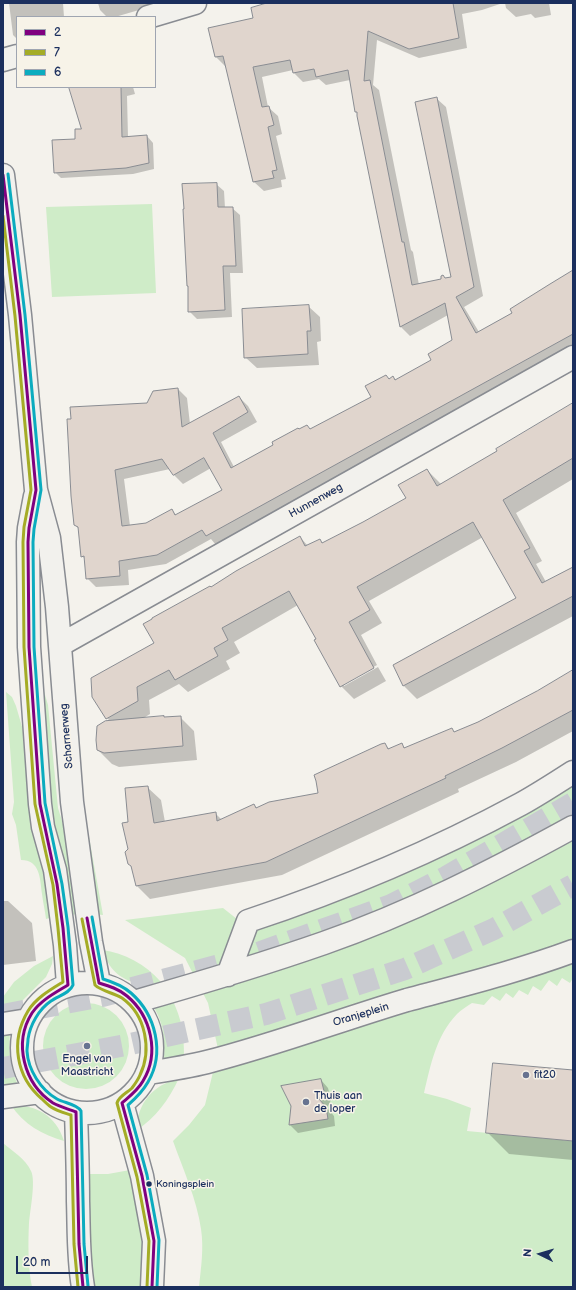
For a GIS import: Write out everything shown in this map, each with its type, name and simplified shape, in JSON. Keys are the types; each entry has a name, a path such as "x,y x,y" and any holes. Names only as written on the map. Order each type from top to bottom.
{"street":[{"path":"151,16 195,3"},
{"path":"3,60 16,56"},
{"name":"Scharnerweg","path":"3,175 19,307 36,490 50,538 72,802 91,942 99,983"},
{"name":"Hunnenweg","path":"60,645 573,357"},
{"name":"Scharnerweg","path":"36,490 28,542 30,677 40,804 43,827 55,870 65,945 68,985"},
{"path":"228,975 248,921 288,908 362,880 409,859 522,803 573,772"},
{"path":"134,1002 228,975 325,943 387,919 462,885 573,827"},
{"name":"Oranjeplein","path":"147,1073 190,1066 214,1060 408,1000 517,970 573,951"},
{"path":"83,982 99,983 118,990 134,1002 146,1020 150,1030 152,1052 147,1073 137,1090 122,1103 114,1107 95,1112 76,1112 60,1107 40,1092 29,1077 23,1058 22,1039 28,1020 33,1011 40,1002 57,989 83,982"},
{"path":"3,1024 28,1020"},
{"path":"3,1097 40,1092"},
{"path":"122,1103 142,1176 154,1241 152,1287"},
{"path":"76,1112 78,1242 83,1287"}],"green space":[{"path":"152,204 156,293 52,297 46,207"},
{"path":"43,688 48,705 58,808 70,847 79,914 68,915 51,835"},
{"path":"6,692 12,697 23,730 53,917 46,919 38,871 32,863 21,860 16,825 12,814 14,802"},
{"path":"573,781 573,941 218,1049 208,1003 185,958 125,920 223,908 242,923"},
{"path":"89,837 103,915 93,914 83,838"},
{"path":"102,950 110,951 134,960 161,982 141,983 125,979 112,968 106,960"},
{"path":"53,956 52,964 46,977 20,1003 3,1011 3,997 14,982 34,966"},
{"path":"573,956 573,978 570,983 562,978 557,986 549,980 541,991 533,986 528,995 519,990 513,998 506,993 500,1001 492,996 484,1005 472,1003 464,1008 450,1023 439,1041 424,1093 447,1099 471,1108 467,1131 573,1141 573,1287 199,1287 202,1258 201,1229 189,1185 173,1141 189,1125 205,1105 214,1068"},
{"path":"172,999 182,1027 184,1056 164,1060 163,1031 159,1018 152,1004"},
{"path":"86,1003 103,1006 117,1015 126,1029 129,1046 126,1063 117,1077 103,1086 86,1089 69,1086 55,1077 46,1063 43,1046 46,1029 55,1015 69,1006"},
{"path":"3,1031 10,1031 10,1059 19,1087 3,1089"},
{"path":"179,1078 171,1094 161,1108 150,1120 136,1131 140,1112 148,1097 169,1081"},
{"path":"11,1105 29,1107 44,1113 56,1124 64,1141 49,1136 34,1128 21,1118"},
{"path":"3,1143 26,1163 31,1171 33,1188 28,1247 32,1287 3,1287"},
{"path":"130,1170 143,1242 142,1287 93,1287 90,1271 86,1174 108,1174"}],"building":[{"path":"267,3 453,3 459,38 409,49 368,31 364,81 370,80 412,285 441,279 441,276 443,275 445,278 451,277 415,102 437,97 474,287 456,297 476,333 512,313 510,309 573,270 573,334 206,536 202,530 157,555 119,561 120,576 86,579 84,556 81,557 78,527 74,525 71,496 67,419 71,419 70,407 147,403 153,391 178,388 182,427 239,396 248,412 213,433 231,468 273,445 272,442 298,428 299,429 307,425 310,429 371,397 365,386 386,375 389,379 393,376 395,380 431,360 428,354 452,340 445,303 400,327 357,112 355,112 348,70 316,77 314,69 293,73 290,60 253,67 262,107 269,106 274,125 268,127 277,170 272,171 274,178 253,182 223,56 215,57 208,28 253,18 251,8","holes":["204,458 222,490 175,515 172,509 146,523 122,526 115,470 162,459 173,475"]},
{"path":"69,88 121,88 122,137 147,135 149,163 126,168 54,173 52,140 75,139 75,129 81,129"},
{"path":"217,183 218,207 233,207 236,266 223,266 225,310 188,312 188,286 182,184"},
{"path":"309,305 311,331 307,331 308,354 244,358 242,309"},
{"path":"573,403 573,458 503,500 530,548 524,551 542,583 573,567 573,596 403,686 393,665 516,598 473,522 357,587 370,610 349,622 374,668 340,687 314,640 316,639 289,591 222,628 228,640 214,648 218,656 175,680 169,670 137,687 138,701 106,719 92,697 91,678 154,643 143,624 300,536 305,546 320,539 322,543 363,522 406,498 398,485 427,469 437,486 497,451 496,449"},
{"path":"573,670 573,710 502,748 445,776 446,778 266,862 136,886 131,866 128,864 125,852 128,849 122,823 128,822 125,788 148,786 154,823 216,812 217,821 254,804 256,808 269,802 318,793 314,775 381,744 385,743 388,749 402,743 404,748 452,728 454,732 478,722"},
{"path":"181,716 183,746 104,753 97,750 97,726 105,721"},
{"path":"493,1063 573,1070 573,1141 486,1133"},
{"name":"Thuis aan de loper","path":"321,1079 324,1091 319,1099 326,1107 328,1119 289,1125 291,1106 281,1086"}],"tunnel":[{"path":"3,1015 102,996 239,960 391,905 446,877 573,803"},
{"path":"3,1068 126,1045 266,1014 405,969 494,929 573,885"}],"transit line":[{"name":"6","path":"8,174 25,315 41,490 33,542 34,647 45,803 62,884 68,927 73,985 67,992 47,1004 39,1013 31,1028 27,1051 30,1065 36,1079 41,1085 57,1099 73,1105 81,1111 84,1244 88,1286"},
{"name":"2","path":"3,175 20,315 36,490 28,542 29,647 40,804 57,884 63,928 68,985 53,994 32,1013 26,1025 23,1037 23,1050 24,1062 29,1074 43,1095 53,1103 76,1112 79,1244 83,1287"},
{"name":"7","path":"3,216 15,316 31,490 24,527 23,542 24,647 35,804 53,885 63,982 35,1002 28,1011 22,1022 19,1034 18,1058 26,1080 33,1090 51,1107 71,1115 74,1244 78,1287"},
{"name":"6","path":"92,917 103,979 125,988 140,1002 147,1012 155,1035 157,1047 153,1071 144,1088 128,1105 147,1175 159,1240 157,1287"},
{"name":"2","path":"87,918 99,983 121,991 135,1004 147,1024 152,1047 151,1059 143,1081 134,1093 122,1103 142,1176 154,1241 152,1287"},
{"name":"7","path":"82,919 95,985 122,998 130,1005 137,1014 141,1023 146,1044 146,1055 140,1075 132,1088 121,1096 117,1103 137,1177 149,1241 147,1287"}],"place":[{"name":"Engel van Maastricht","path":"87,1046"},
{"name":"fit20","path":"526,1075"},
{"name":"Thuis aan de loper","path":"306,1102"},
{"name":"Koningsplein","path":"149,1184"}]}
